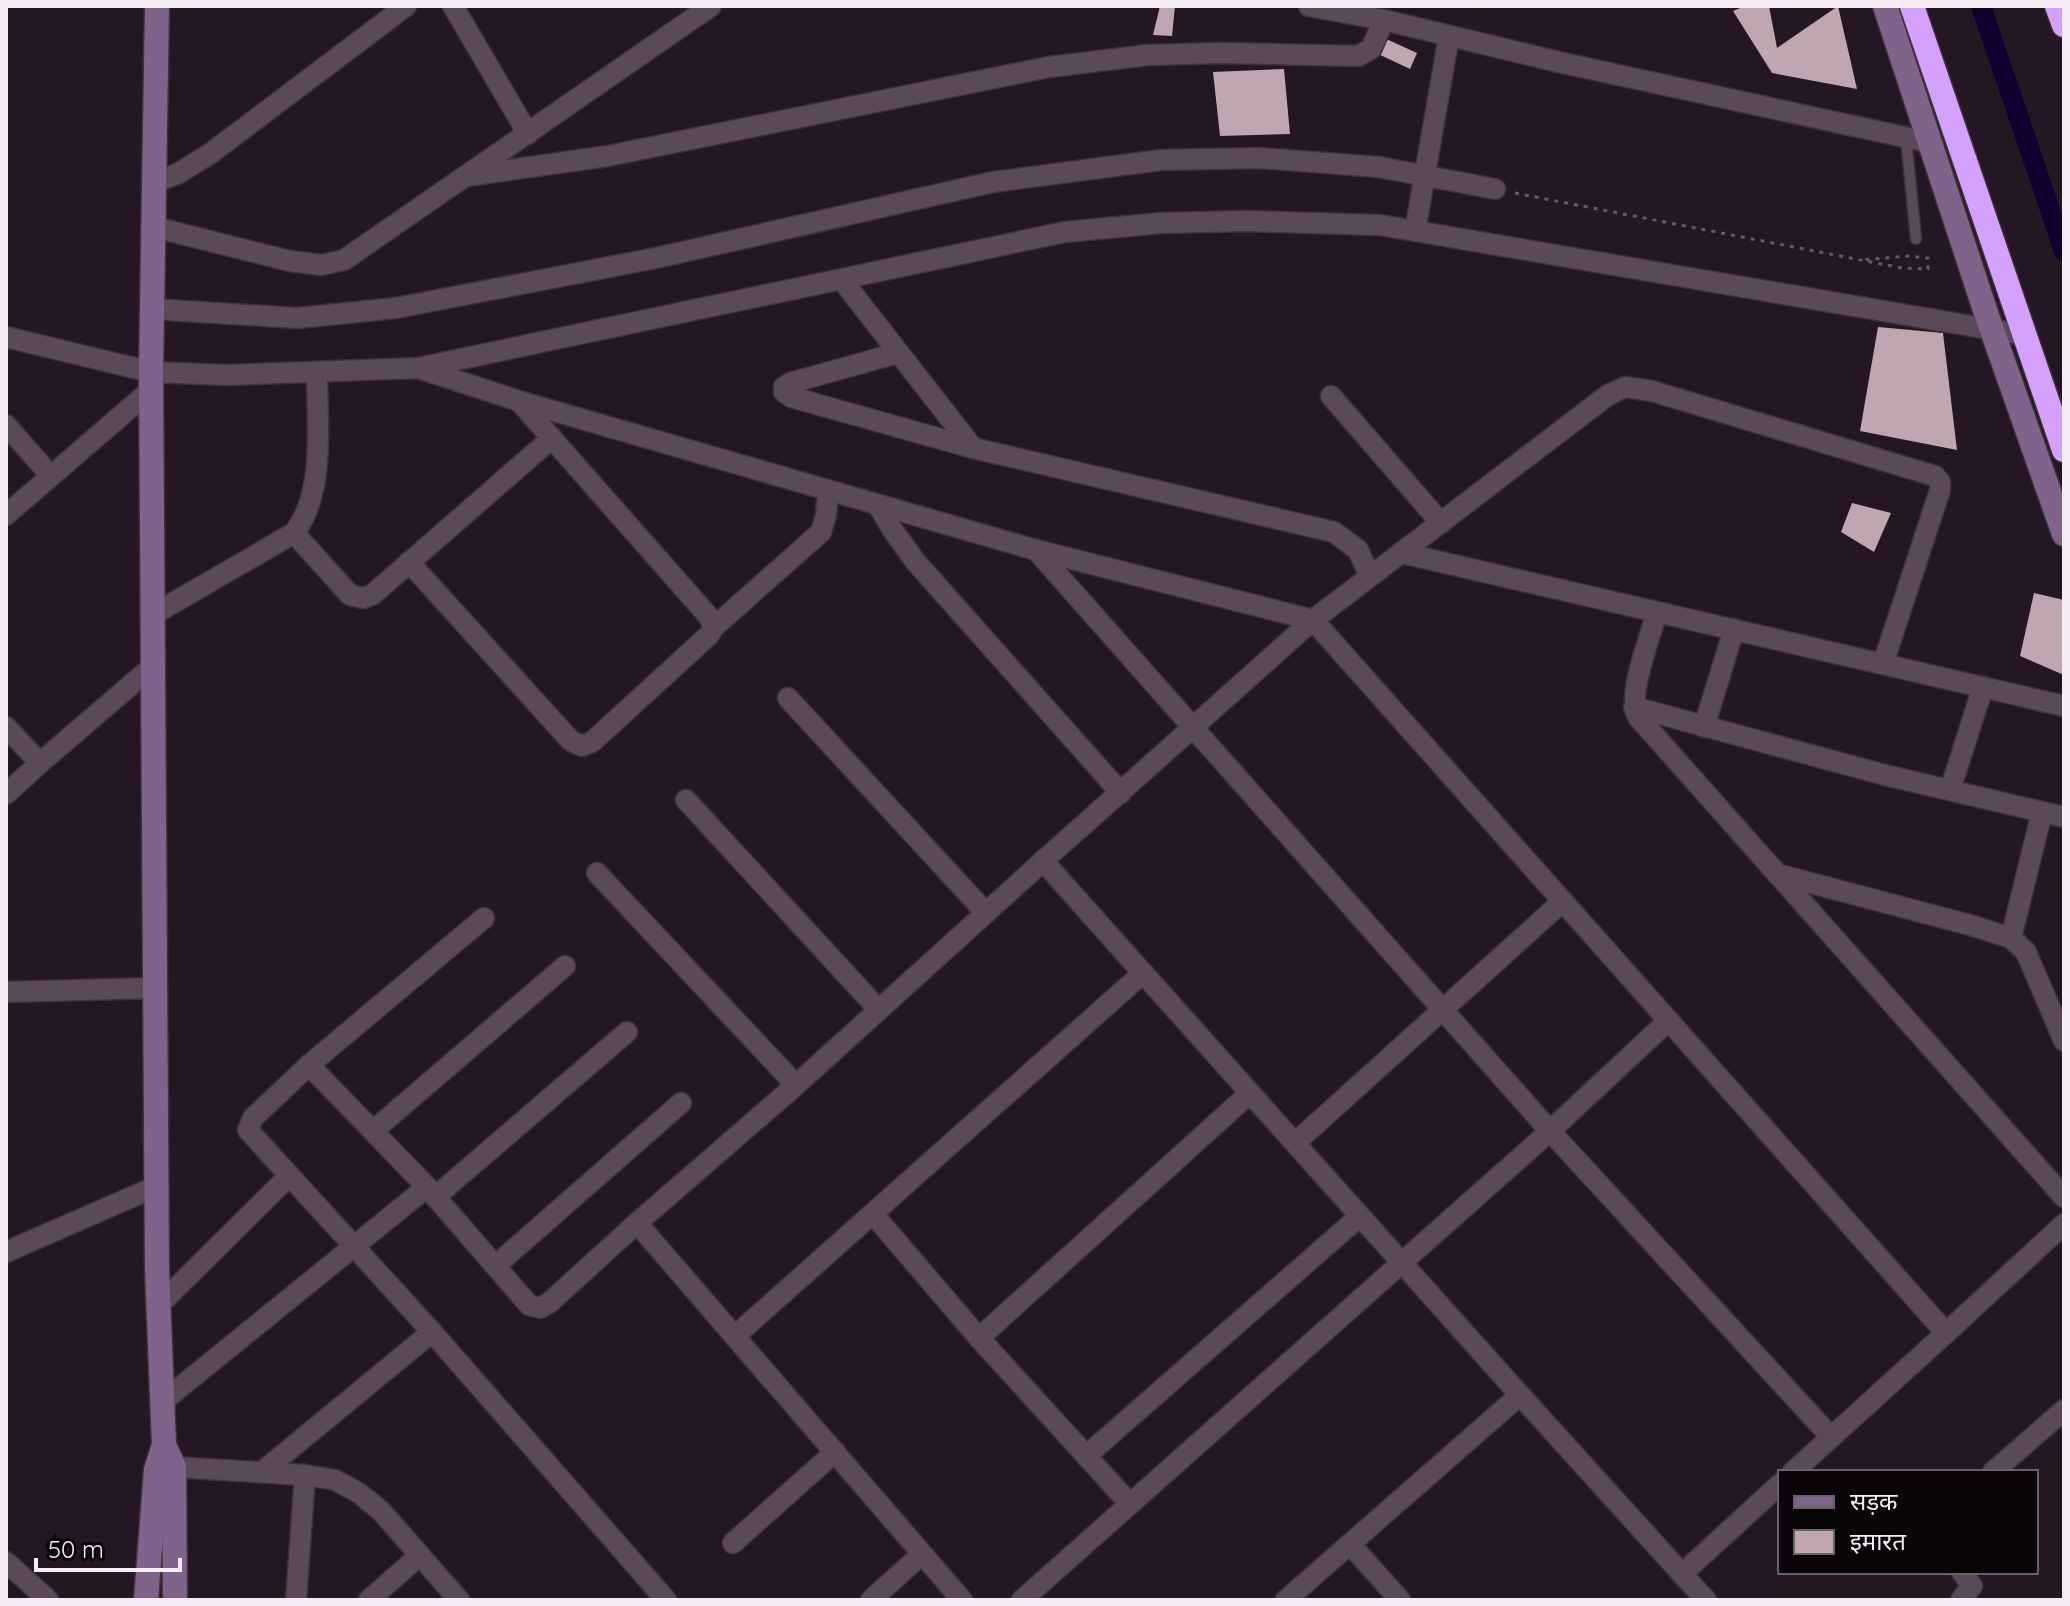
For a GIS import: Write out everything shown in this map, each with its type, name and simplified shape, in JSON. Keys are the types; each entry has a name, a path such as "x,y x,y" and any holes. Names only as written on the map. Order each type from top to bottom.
{"highway":[{"path":"1912,6 2064,450"},
{"path":"2057,6 2064,25"}],"street":[{"path":"154,183 179,173 211,153 406,6"},
{"path":"453,6 528,134"},
{"path":"154,227 290,261 321,265 344,260 711,6"},
{"path":"1309,6 1384,20 1563,63 1932,143"},
{"path":"1885,6 2064,534"},
{"path":"163,10 154,183 152,380 157,1186 162,1402 169,1456 175,1600"},
{"path":"467,176 608,156 1049,67 1177,54 1358,56 1371,49 1384,20"},
{"path":"1419,213 1449,36"},
{"path":"153,326 297,318 396,308 656,258 993,182 1161,160 1259,158 1379,167 1495,189"},
{"path":"6,337 152,380 418,368 1065,232 1113,226 1246,221 1333,222 1419,213 1987,312 2023,332"},
{"path":"842,280 973,448"},
{"path":"898,353 790,383 784,387 784,392 791,397 973,448 1334,532 1358,550 1369,575"},
{"path":"418,368 519,401 1036,550 1313,620 1946,1333"},
{"path":"154,614 294,533 304,520 314,496 317,372"},
{"path":"6,515 152,380"},
{"path":"309,1065 431,1192 529,1305 540,1308 796,1085 1313,620 1608,395 1625,387 1652,391 1928,472 1940,482 1883,664"},
{"path":"1331,396 1441,523"},
{"path":"519,401 710,618 713,628"},
{"path":"6,425 51,476"},
{"path":"294,533 350,595 363,598 372,595 552,438"},
{"path":"409,562 571,741 582,746 592,742 821,532 828,490"},
{"path":"878,505 915,561 1121,793"},
{"path":"1036,550 1550,1131 1831,1437"},
{"path":"1402,553 2064,706"},
{"path":"1657,612 1635,694 1634,707 1638,717 2064,1197"},
{"path":"1704,727 1734,629"},
{"path":"6,794 154,665"},
{"path":"1950,790 1983,687"},
{"path":"788,698 986,913"},
{"path":"1634,707 2064,817"},
{"path":"6,727 40,763"},
{"path":"686,800 879,1010"},
{"path":"2011,938 2042,812"},
{"path":"1043,861 1706,1600"},
{"path":"597,873 796,1085"},
{"path":"1777,874 2011,938 2026,952 2064,1041"},
{"path":"1295,1143 1563,901"},
{"path":"484,918 309,1065 253,1118 248,1130 432,1332 666,1600"},
{"path":"374,1130 565,966"},
{"path":"735,1336 1143,973"},
{"path":"6,992 156,988"},
{"path":"1022,1600 1550,1131 1668,1021"},
{"path":"162,1402 354,1246 431,1192 627,1032"},
{"path":"979,1338 1250,1093"},
{"path":"495,1266 681,1103"},
{"path":"159,1305 289,1176"},
{"path":"6,1252 157,1186"},
{"path":"873,1214 979,1338 1130,1504"},
{"path":"1086,1456 1360,1216"},
{"path":"637,1223 962,1600"},
{"path":"1795,1470 2064,1224"},
{"path":"262,1472 432,1332"},
{"path":"1286,1600 1520,1395"},
{"path":"1995,1470 2064,1410"},
{"path":"733,1543 835,1452"},
{"path":"169,1456 262,1472 335,1480 359,1493 381,1511 459,1600"},
{"path":"146,1600 156,1470 169,1456"},
{"path":"296,1600 305,1475"},
{"path":"1682,1574 1778,1486"},
{"path":"1350,1544 1400,1600"},
{"path":"871,1600 922,1554"},
{"path":"369,1600 420,1555"},
{"path":"6,1562 48,1600"}],"lane":[{"path":"1906,137 1916,239"}],"path":[{"path":"1495,189 1861,260 1922,270 1928,269 1930,263 1928,258 1918,256 1861,260"}],"building":[{"path":"1160,6 1175,6 1172,36 1153,35"},
{"path":"1745,6 1769,6 1777,48 1838,6 1857,89 1772,73 1733,11"},
{"path":"1384,38 1417,53 1410,69 1374,52"},
{"path":"1284,69 1290,134 1220,136 1213,72"},
{"path":"1878,327 1943,333 1957,450 1860,431"},
{"path":"1852,503 1891,513 1874,552 1841,532"},
{"path":"2034,593 2064,600 2064,675 2020,656"}],"waterway":[{"path":"1981,6 2064,251"}]}
